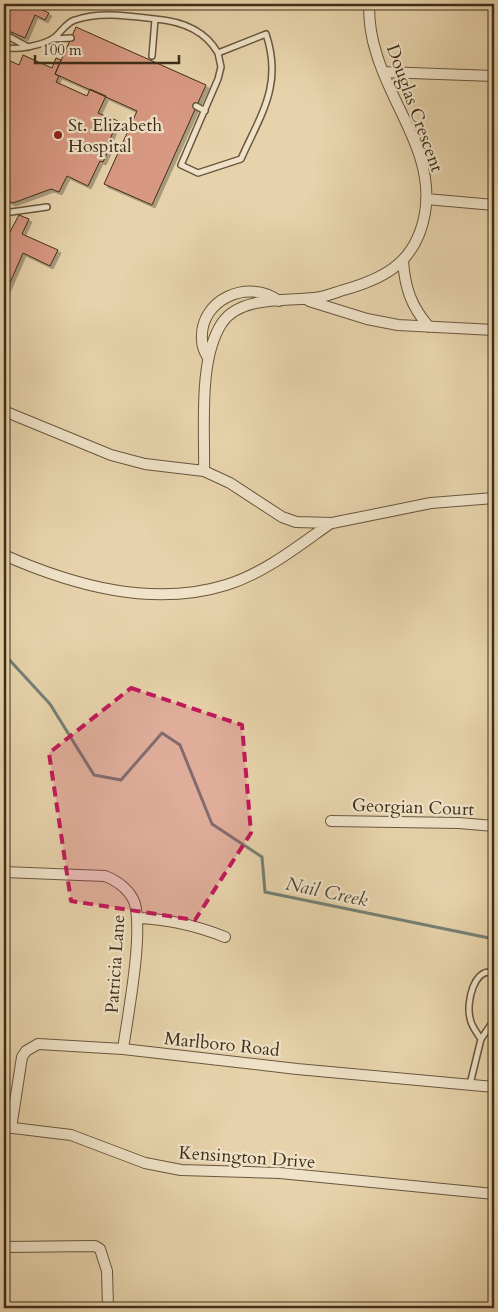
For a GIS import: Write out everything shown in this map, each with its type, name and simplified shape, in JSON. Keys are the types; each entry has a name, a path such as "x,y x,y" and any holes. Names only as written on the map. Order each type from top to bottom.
{"street":[{"name":"Douglas Crescent","path":"204,471 208,358 218,332 228,315 254,304 317,298 362,285 385,275 403,261 420,230 426,199 426,180 422,162 383,72 371,32 369,4"},
{"path":"383,72 494,76"},
{"path":"426,199 494,204"},
{"path":"403,261 405,285 413,305 429,327"},
{"path":"208,358 203,346 202,334 209,314 220,300 229,294 250,291 264,293 279,301"},
{"path":"303,299 367,319 429,327 494,330"},
{"path":"4,411 111,455 145,464 204,471 230,483 282,517 313,524 332,523 431,503 494,498"},
{"path":"4,554 30,566 91,585 153,594 179,593 227,584 256,572 332,523"},
{"name":"Georgian Court","path":"331,820 459,823 494,826"},
{"name":"Patricia Lane","path":"4,872 105,876 114,880 131,896 136,918 135,955 123,1049"},
{"path":"136,918 167,919 185,923 224,938"},
{"name":"Marlboro Road","path":"7,1128 19,1070 26,1052 38,1044 123,1049 297,1069 494,1087"},
{"name":"Kensington Drive","path":"7,1128 71,1135 145,1163 181,1170 280,1173 494,1194"},
{"path":"4,1247 95,1246 102,1252 107,1270 108,1308"}],"lane":[{"path":"53,38 74,20 109,15 155,18 188,26 209,42 218,53 220,73 181,165 198,173 241,159 273,82 272,60 266,34 218,53"},
{"path":"152,56 155,18"},
{"path":"4,34 28,46"},
{"path":"4,46 17,50 53,38 71,38"},
{"path":"196,106 204,111"},
{"path":"4,213 47,207"},
{"path":"481,1039 469,1017 472,990 483,972 494,973"},
{"path":"470,1084 481,1039 494,1020"}],"highlighted area":[{"path":"131,688 242,725 251,833 195,920 71,901 49,753"}],"building":[{"path":"10,5 40,5 38,8 49,13 45,20 35,15 25,38 4,29 4,16"},
{"path":"76,27 206,85 152,205 104,184 137,111 55,74"},
{"name":"St. Elizabeth Hospital","path":"23,55 52,68 56,58 61,60 55,74 59,76 56,82 87,96 90,89 106,96 98,113 118,121 106,148 109,149 103,162 100,161 88,186 67,176 59,192 51,189 13,203 4,199 4,58 19,65"},
{"path":"19,215 29,219 22,234 58,250 50,266 23,253 6,292 4,291 4,243"}],"waterway":[{"name":"Nail Creek","path":"4,654 50,704 94,775 121,780 162,733 180,745 212,824 262,857 265,892 494,939"}],"place":[{"name":"St. Elizabeth Hospital","path":"58,135"}]}
